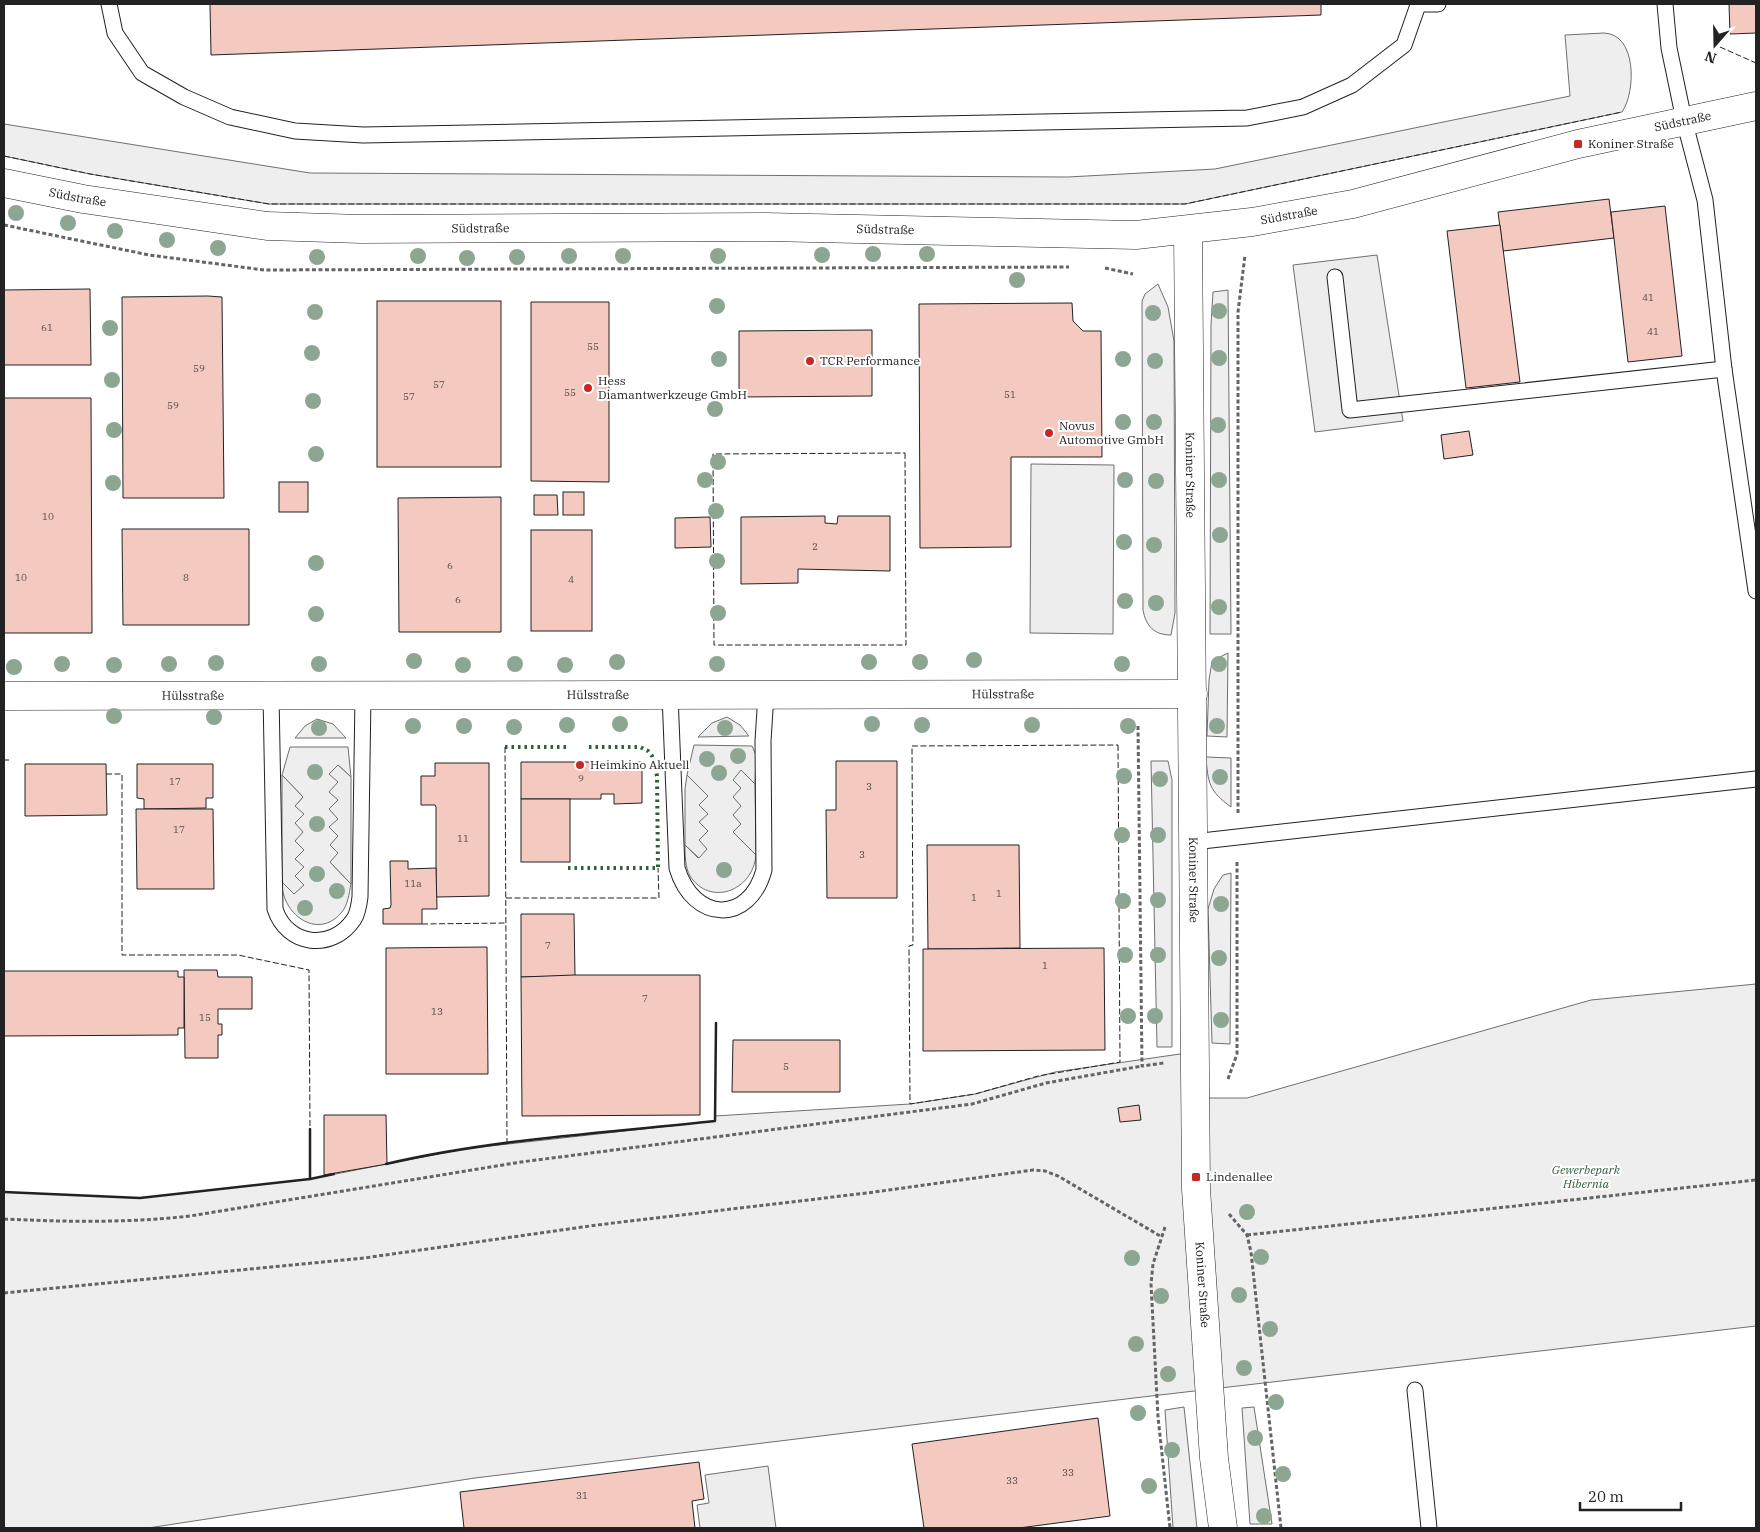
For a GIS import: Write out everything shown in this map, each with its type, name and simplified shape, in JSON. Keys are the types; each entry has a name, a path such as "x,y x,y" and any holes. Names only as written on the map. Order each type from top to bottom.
{"street":[{"name":"Südstraße","path":"4,183 83,199 267,226 361,229 766,227 1136,235 1252,222 1353,204 1578,144 1756,106"},
{"name":"Koniner Straße","path":"1188,230 1196,1189 1214,1458 1223,1528"},
{"name":"Hülsstraße","path":"4,696 1193,694"}],"lane":[{"path":"109,4 115,33 142,73 184,97 230,117 295,131 363,135 1246,118 1303,107 1352,84 1404,45 1418,4 1438,4"},
{"path":"1665,4 1669,48 1684,120 1705,200 1724,369 1756,591"},
{"path":"1335,277 1350,410 1724,369"},
{"path":"670,695 677,868 681,883 688,894 698,904 718,910 738,906 746,900 759,886 764,870 763,740 766,694"},
{"path":"271,695 275,909 282,925 293,934 305,939 320,941 333,939 342,933 355,918 360,897 363,695"},
{"path":"1193,842 1756,779"},
{"path":"1415,1390 1429,1528"}],"path":[{"path":"1225,1086 1238,1054 1238,312 1241,274 1252,222"},
{"path":"4,225 150,255 264,270 1072,267"},
{"path":"1102,267 1133,274"},
{"path":"1137,694 1142,1066"},
{"path":"4,1219 54,1221 153,1220 190,1216 520,1162 972,1104 1046,1083 1142,1066 1166,1063 1166,1072"},
{"path":"4,1293 364,1258 597,1225 877,1192 1033,1170 1045,1171 1058,1176 1162,1237"},
{"path":"1247,1235 1756,1180"},
{"path":"1228,1204 1229,1213 1247,1235 1251,1252 1281,1528"},
{"path":"1167,1220 1153,1264 1151,1284 1158,1416 1170,1528"}],"green space":[{"path":"1604,33 1615,36 1623,43 1631,65 1630,91 1622,112 1185,204 269,204 90,174 4,156 4,124 310,173 1068,177 1215,169 1570,96 1565,35"},
{"path":"1158,284 1168,307 1174,341 1175,613 1171,635 1155,631 1146,621 1143,610 1142,301 1145,294"},
{"path":"1228,290 1231,634 1210,634 1211,324 1213,292"},
{"path":"1228,653 1227,737 1207,736 1209,680 1212,661"},
{"path":"727,717 740,725 749,736 698,737 712,723"},
{"path":"317,719 333,724 346,738 295,738 305,726"},
{"path":"694,745 752,746 756,755 755,784 741,770 741,824 733,832 756,855 753,868 747,878 739,886 729,891 708,891 698,885 687,869 685,845 698,858 699,805 708,796 687,775"},
{"path":"290,747 348,747 351,777 338,765 339,853 330,862 351,884 348,899 341,913 332,921 322,924 312,924 302,920 287,904 283,893 282,882 294,894 295,806 303,797 282,775"},
{"path":"1206,757 1231,758 1231,807 1218,796 1211,786"},
{"path":"1151,761 1168,761 1172,780 1172,1047 1157,1047"},
{"path":"1231,873 1230,1044 1212,1043 1208,909 1214,889 1223,875"},
{"name":"Gewerbepark Hibernia","path":"1756,984 1756,1326 1134,1398 475,1478 148,1528 4,1528 4,1192 140,1198 310,1179 463,1149 715,1121 715,1116 910,1104 975,1094 1055,1072 1187,1053 1188,1098 1247,1098 1591,1000"},
{"path":"1184,1407 1197,1528 1173,1528 1165,1410"},
{"path":"1254,1407 1272,1524 1250,1524 1242,1408"}],"shaded area":[{"path":"1377,255 1403,421 1315,432 1293,265"},
{"path":"1031,464 1114,465 1113,634 1030,633"},
{"path":"338,765 351,777 351,884 330,862 338,853 330,845 338,836 329,827 338,819 329,809 338,800 329,792 338,782 329,774"},
{"path":"741,770 755,784 756,855 733,832 741,824 733,815 741,806 733,797 741,788 733,780"},
{"path":"282,775 303,797 295,806 304,814 295,823 303,832 295,841 304,850 295,859 304,867 295,876 304,885 294,894 282,882"},
{"path":"687,775 708,796 699,805 708,814 699,822 708,831 699,840 707,849 699,858 685,845 685,789"},
{"path":"768,1466 776,1528 700,1528 697,1505 709,1503 705,1475"}],"building":[{"path":"210,4 1321,4 1321,15 211,55"},
{"path":"1729,4 1756,4 1756,33 1730,34"},
{"path":"1609,199 1614,238 1503,251 1498,212"},
{"path":"1665,206 1682,356 1628,362 1611,212"},
{"path":"1500,225 1520,382 1466,388 1447,231"},
{"path":"90,289 91,365 4,365 4,290"},
{"path":"122,297 222,297 224,498 123,498"},
{"path":"377,301 501,301 501,467 377,467"},
{"path":"531,302 609,302 609,482 531,481"},
{"path":"1072,303 1073,321 1083,331 1101,331 1102,457 1011,457 1011,547 920,548 919,304"},
{"path":"872,330 872,396 739,397 739,331"},
{"path":"4,398 91,398 92,633 4,633"},
{"path":"1469,431 1473,455 1444,459 1441,435"},
{"path":"279,482 308,482 308,512 279,512"},
{"path":"563,492 584,492 584,515 563,515"},
{"path":"534,495 557,495 558,515 534,515"},
{"path":"501,497 501,632 399,632 398,498"},
{"path":"825,516 825,523 837,524 838,516 890,516 890,571 798,569 798,583 741,584 741,517"},
{"path":"710,517 711,547 675,548 675,518"},
{"path":"122,529 249,529 249,625 123,625"},
{"path":"531,530 592,530 592,631 531,631"},
{"path":"836,761 897,761 897,898 827,898 826,810 836,810"},
{"path":"521,762 642,762 642,803 614,804 614,794 601,794 601,799 521,799"},
{"path":"435,763 489,763 489,896 436,897 436,807 435,805 421,805 421,776 435,776"},
{"path":"25,764 106,764 107,815 25,816"},
{"path":"137,764 213,764 213,798 206,798 206,808 144,809 144,799 137,798"},
{"path":"521,799 570,799 570,862 521,862"},
{"path":"136,809 213,809 214,889 137,889"},
{"path":"927,845 1019,845 1020,948 928,949"},
{"path":"390,861 408,861 408,869 436,868 437,909 422,909 422,924 383,924 383,909 390,908 391,905"},
{"path":"521,914 574,914 575,976 521,977"},
{"path":"487,947 488,1074 386,1074 386,948"},
{"path":"1104,948 1105,1050 923,1051 923,949"},
{"path":"184,970 217,970 218,977 252,977 252,1009 218,1009 218,1024 222,1024 222,1035 218,1035 218,1058 185,1058"},
{"path":"4,971 178,971 178,977 184,977 184,1028 178,1028 178,1035 4,1036"},
{"path":"700,975 700,1115 522,1116 521,977"},
{"path":"733,1040 840,1040 840,1092 732,1092"},
{"path":"1139,1105 1141,1120 1120,1122 1118,1108"},
{"path":"324,1115 386,1115 387,1164 324,1175"},
{"path":"1098,1418 1110,1516 1019,1528 924,1528 912,1444"},
{"path":"699,1462 704,1499 692,1501 695,1528 464,1528 460,1492"}],"hedge":[{"path":"505,747 567,747"},
{"path":"568,868 658,868 657,776 652,756 648,751 640,747 588,747"}],"fence":[{"path":"1720,47 1756,63"},
{"path":"4,156 90,174 269,204 1185,204 1622,112"},
{"path":"905,453 906,645 714,645 713,454 905,453"},
{"path":"1118,745 1120,1062 1038,1076 975,1094 910,1104 909,946 913,945 912,746 1118,745"},
{"path":"505,747 507,1143"},
{"path":"4,760 9,760"},
{"path":"106,774 122,774 122,955 238,955 309,970 310,1129"},
{"path":"506,898 659,898 658,868"},
{"path":"422,924 507,923"}],"wall":[{"path":"386,1164 468,1148 591,1133 715,1121 716,1023"},
{"path":"4,1192 140,1198 310,1179 310,1129"},
{"path":"310,1179 334,1174"}],"place":[{"name":"Koniner Straße","path":"1578,144"},
{"name":"TCR Performance","path":"810,361"},
{"name":"Hess Diamantwerkzeuge GmbH","path":"588,388"},
{"name":"Novus Automotive GmbH","path":"1049,433"},
{"name":"Heimkino Aktuell","path":"580,765"},
{"name":"Lindenallee","path":"1196,1177"}]}
